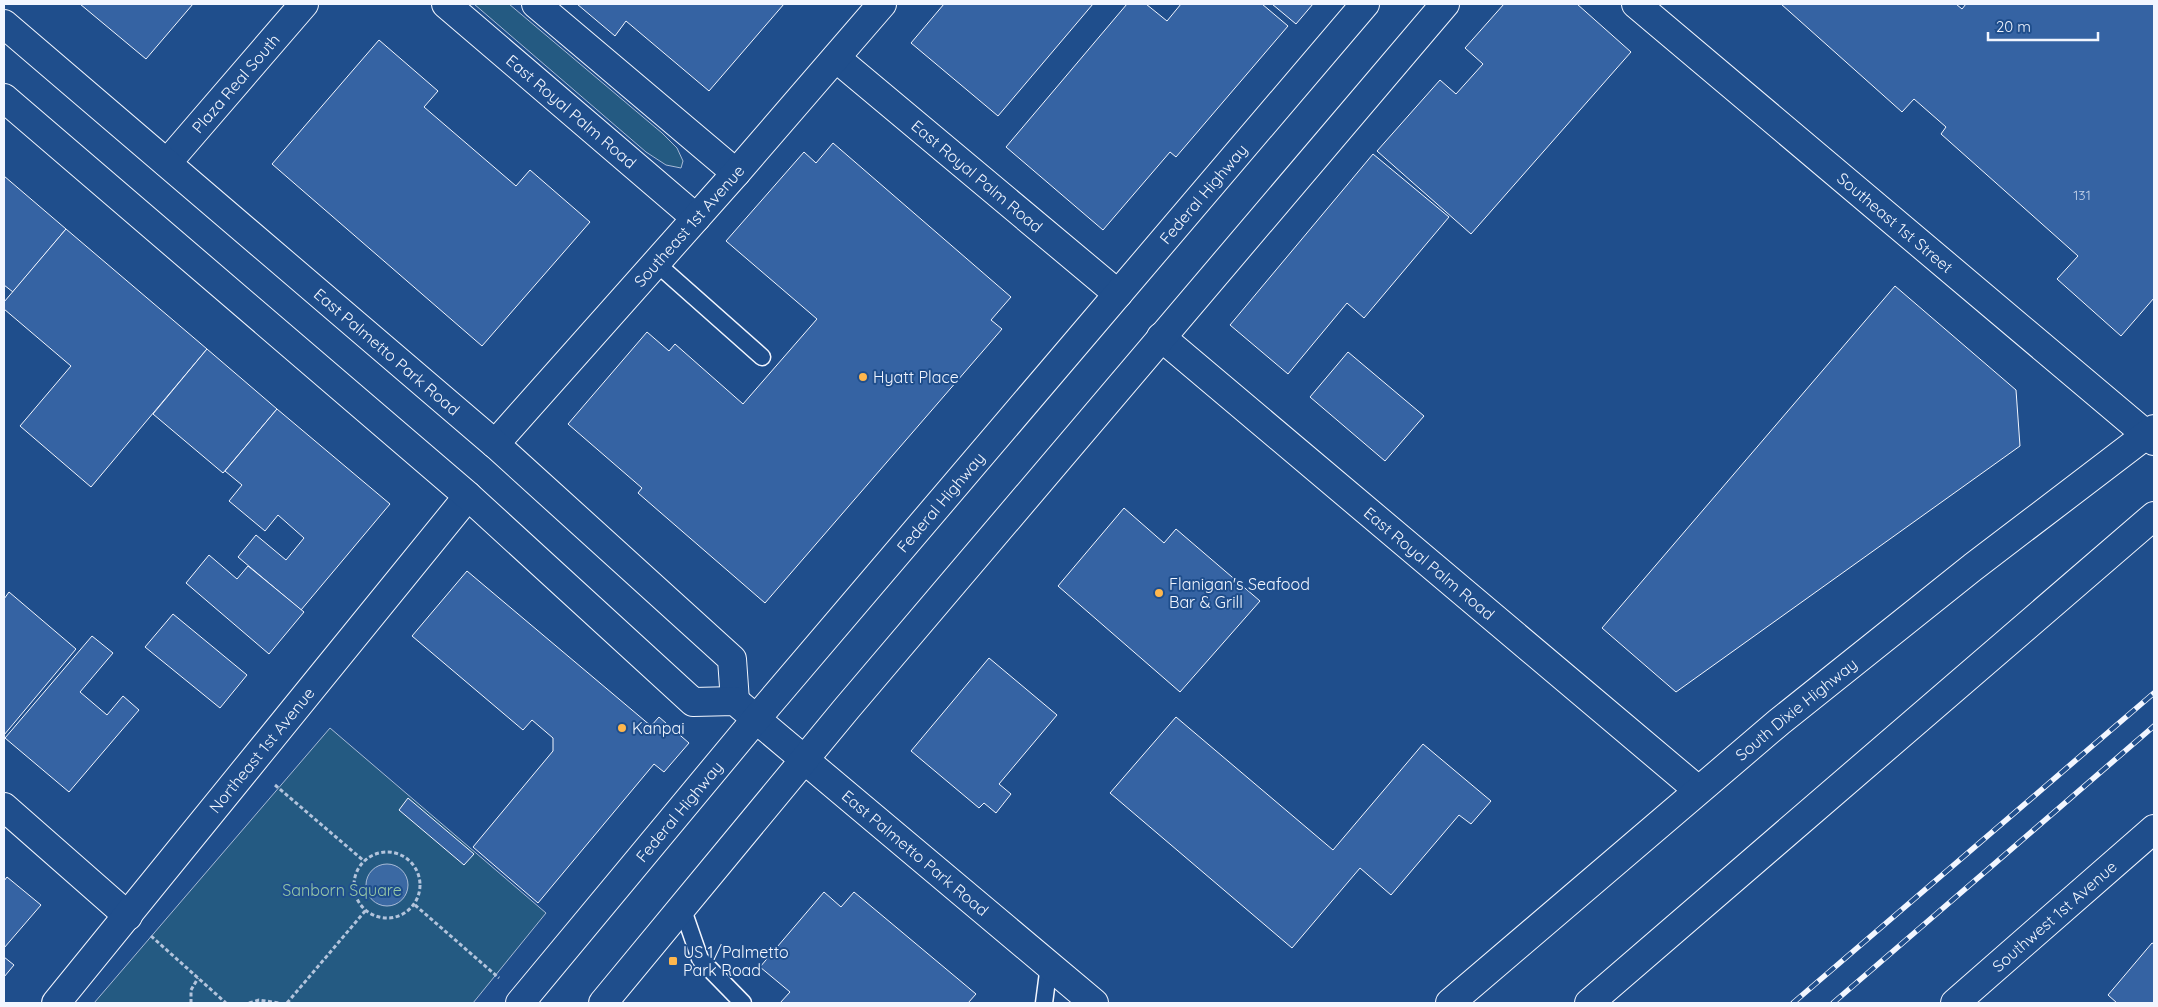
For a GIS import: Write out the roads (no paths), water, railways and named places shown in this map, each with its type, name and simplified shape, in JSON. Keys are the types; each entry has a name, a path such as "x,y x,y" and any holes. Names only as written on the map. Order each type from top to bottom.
{"main road":[{"name":"Plaza Real South","path":"167,163 304,4"},
{"name":"East Royal Palm Road","path":"446,4 696,218"},
{"path":"536,4 736,173"},
{"name":"Southeast 1st Avenue","path":"495,444 736,173 882,4"},
{"name":"Federal Highway","path":"520,1003 756,719 1365,4"},
{"path":"603,1003 805,758 1445,4"},
{"name":"Southeast 1st Street","path":"1636,4 2152,435"},
{"name":"East Palmetto Park Road","path":"4,24 495,444 732,659 735,701 1094,1003"},
{"name":"East Royal Palm Road","path":"836,58 1118,294"},
{"path":"4,98 468,496 693,702 735,701"},
{"name":"East Royal Palm Road","path":"1161,337 1698,790"},
{"name":"South Dixie Highway","path":"1450,1003 1698,790 1876,644 1973,567 2152,435"},
{"name":"Northeast 1st Avenue","path":"56,1003 468,496"},
{"path":"1589,1003 2154,516"},
{"path":"4,807 128,916"},
{"name":"Southwest 1st Avenue","path":"1966,1000 2154,829"}],"lane":[{"path":"656,263 762,357"},
{"path":"682,907 700,959 743,1003"},
{"path":"1044,1003 1049,965"}],"railway":[{"path":"1793,1003 2154,693"},
{"path":"1833,1003 2154,726"}],"place":[{"name":"Hyatt Place","path":"863,377"},
{"name":"Flanigan's Seafood Bar & Grill","path":"1159,593"},
{"name":"Kanpai","path":"622,728"},
{"name":"US 1/Palmetto Park Road","path":"673,961"}],"park label":[{"name":"Sanborn Square","path":"342,890"}]}
